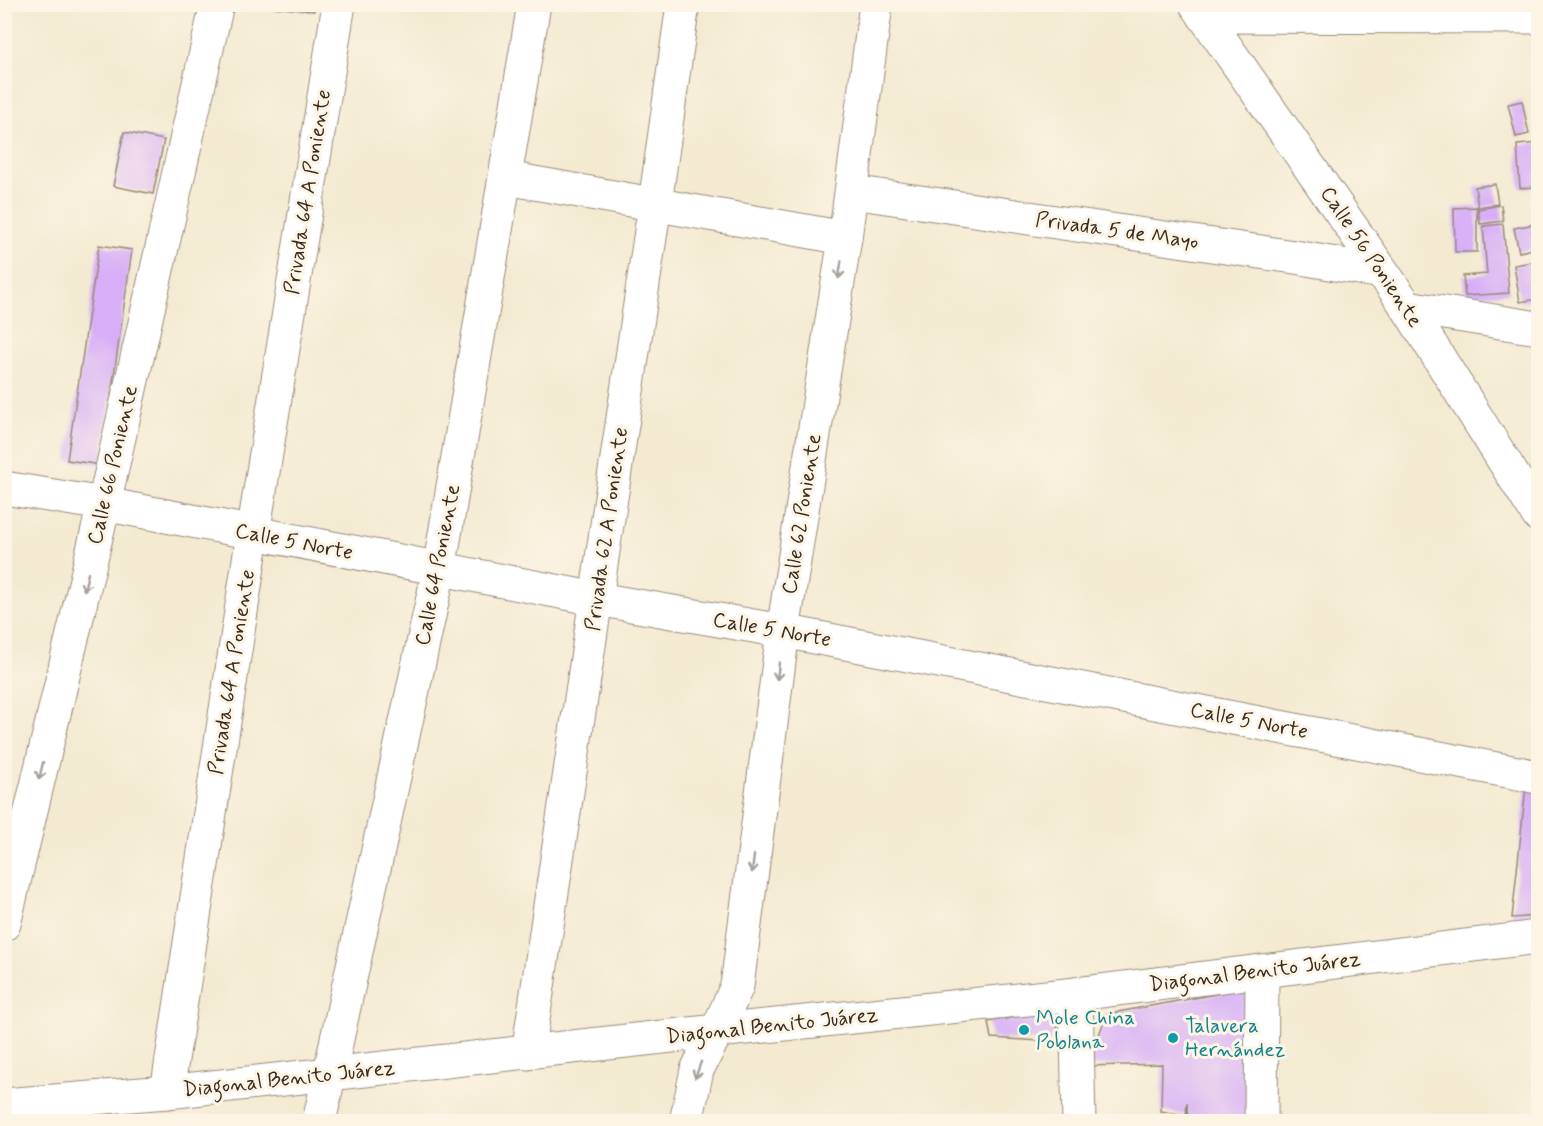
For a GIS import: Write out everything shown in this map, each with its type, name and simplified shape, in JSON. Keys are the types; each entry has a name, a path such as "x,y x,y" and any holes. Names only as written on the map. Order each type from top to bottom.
{"street":[{"name":"Calle 66 Poniente","path":"4,924 104,504 217,4"},
{"name":"Privada 64 A Poniente","path":"167,1092 253,534 339,4"},
{"name":"Calle 64 Poniente","path":"319,1122 439,570 534,4"},
{"name":"Privada 62 A Poniente","path":"528,1053 597,599 683,4"},
{"name":"Calle 62 Poniente","path":"686,1122 697,1070 737,986 783,631 852,192 876,4"},
{"path":"1200,10 1539,17"},
{"name":"Calle 56 Poniente","path":"1200,10 1407,307 1539,515"},
{"path":"506,178 845,238"},
{"name":"Privada 5 de Mayo","path":"852,192 1289,256 1382,272"},
{"path":"1407,307 1539,328"},
{"name":"Calle 5 Norte","path":"4,488 104,504 439,570 783,631 1539,777"},
{"name":"Diagonal Benito Juárez","path":"4,1105 167,1092 1076,994 1539,937"},
{"path":"1262,971 1262,1122"},
{"path":"1076,994 1079,1122"}],"building":[{"path":"262,4 314,4 314,11 262,6"},
{"path":"1522,101 1529,134 1516,137 1508,104"},
{"path":"4,127 10,128 5,148 4,148"},
{"path":"124,132 164,140 153,194 113,186"},
{"path":"1538,143 1538,187 1520,188 1517,145"},
{"path":"1495,184 1498,204 1478,207 1475,187"},
{"path":"1501,205 1503,221 1480,224 1478,209"},
{"path":"1477,207 1477,252 1455,252 1454,208"},
{"path":"1503,224 1509,293 1465,296 1463,276 1487,274 1483,226"},
{"path":"1535,224 1538,248 1519,252 1514,228"},
{"path":"99,245 132,250 101,465 67,460"},
{"path":"1538,261 1538,299 1520,302 1514,265"},
{"path":"1526,786 1538,789 1538,916 1512,918"},
{"name":"Talavera Hernández","path":"1249,988 1249,1122 1188,1122 1187,1102 1186,1115 1161,1111 1162,1064 1087,1066 1107,1014"},
{"name":"Mole China Poblana","path":"1049,1011 1058,1021 1056,1042 991,1038 988,1022"}],"place":[{"name":"Mole China Poblana","path":"1024,1030"},
{"name":"Talavera Hernández","path":"1173,1038"}]}
